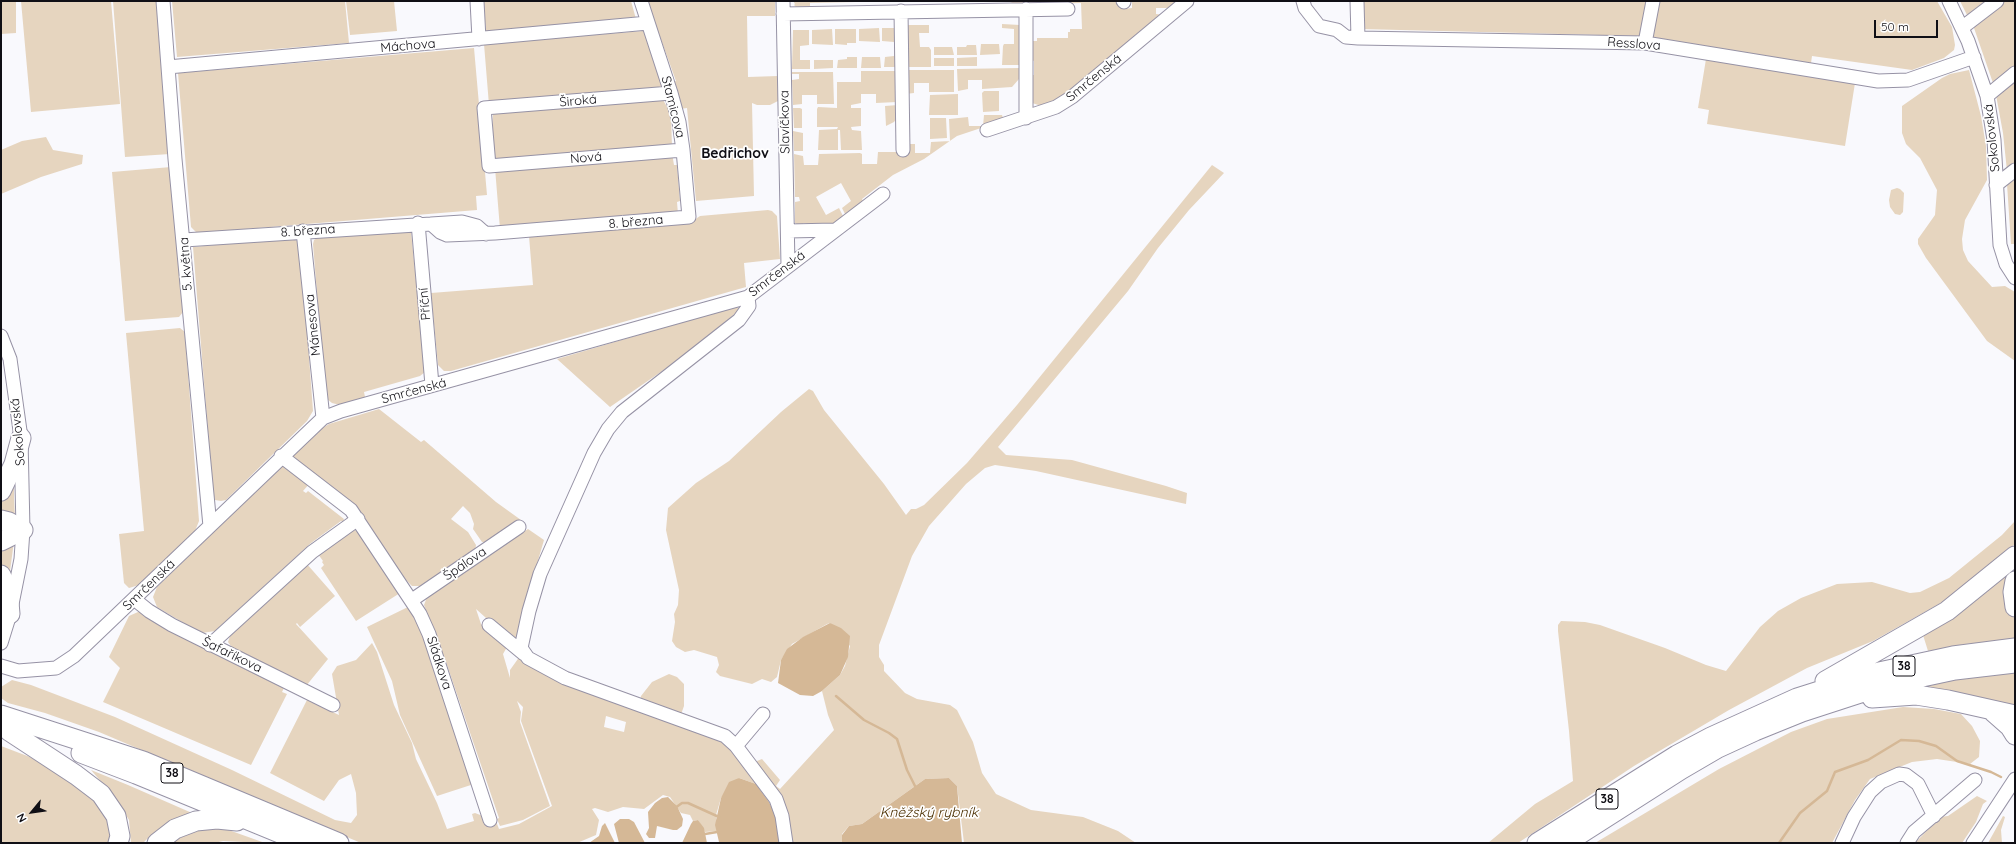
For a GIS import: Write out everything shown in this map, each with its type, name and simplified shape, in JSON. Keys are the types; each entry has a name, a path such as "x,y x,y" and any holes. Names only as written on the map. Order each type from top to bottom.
{"highway":[{"path":"1,491 14,464 21,438"},
{"path":"1,520 9,522 23,530"},
{"path":"1,541 23,530"},
{"path":"1799,705 1947,611 2015,556"},
{"path":"1,575 8,591 10,614"},
{"path":"2015,580 2013,592 2015,607"},
{"name":"38","path":"1537,843 1677,755 1730,728 1799,705 1879,672 1953,656 2015,648"},
{"name":"38","path":"1566,843 1642,794 1718,748 1755,731 1799,705 1955,670 2015,664"},
{"path":"1799,705 1883,696 1916,695 1948,700 1991,711 2015,715"},
{"path":"1,711 63,735"},
{"path":"1991,711 2010,727 2015,735"},
{"path":"4,725 101,794 116,816 120,836 118,843"},
{"name":"38","path":"4,725 63,735 143,760 339,843"},
{"name":"38","path":"4,725 136,774 304,843"},
{"path":"157,843 175,829 196,821 217,819 256,823"}],"street":[{"name":"5. května","path":"163,1 175,159 184,240 190,322 196,361 210,526"},
{"path":"477,1 479,40"},
{"name":"Stamicova","path":"641,1 671,93 684,150 689,217"},
{"name":"Smrčenská","path":"987,130 1056,107 1072,97 1186,1"},
{"name":"Resslova","path":"1303,1 1305,8 1319,26 1337,30 1346,37 1645,43 1878,82 1908,80 1974,57"},
{"path":"1358,1 1358,38"},
{"path":"1645,43 1653,1"},
{"name":"Sokolovská","path":"1949,1 1963,27 1987,96 1994,140 2000,245 2013,272"},
{"path":"1963,27 1996,1"},
{"name":"Slavíčkova","path":"788,266 783,7 901,11 1068,9"},
{"path":"1026,9 1026,118"},
{"path":"901,11 903,150"},
{"name":"Máchova","path":"168,67 479,40 648,23"},
{"path":"1987,96 2015,73"},
{"name":"Široká","path":"489,166 484,108 671,93"},
{"name":"Nová","path":"489,166 684,150"},
{"path":"1996,185 2015,170"},
{"name":"Smrčenská","path":"1,666 18,671 56,668 74,656 281,456 323,418 341,411 432,385 748,297 883,194"},
{"name":"8. března","path":"184,240 418,223 432,224 440,232 447,235 486,234 689,217"},
{"name":"Příční","path":"418,223 432,385"},
{"path":"788,231 835,230"},
{"name":"Mánesova","path":"303,231 323,418"},
{"path":"524,654 521,648 529,611 540,574 594,453 608,429 622,412 739,320 749,306 748,297"},
{"name":"Sokolovská","path":"1,336 10,359 21,438 23,530 21,559 10,614 1,643"},
{"name":"Sládkova","path":"281,456 351,510 412,600 429,634 490,820"},
{"path":"210,645 312,552 358,519"},
{"name":"Špálova","path":"412,600 519,527"},
{"name":"Šafaříkova","path":"134,599 149,611 210,645 333,706"},
{"path":"489,625 528,658 565,678 714,731 724,736 736,746 776,799 782,816 786,843"},
{"path":"736,746 764,714"},
{"path":"1842,843 1854,817 1870,792 1881,782 1899,774 1906,775 1918,784 1934,816"},
{"path":"1973,843 2015,779"},
{"path":"1908,843 1914,832 1975,780"}],"shaded area":[{"path":"1,1 16,1 16,33 1,34"},
{"path":"21,1 111,1 120,104 31,112"},
{"path":"113,1 158,1 170,154 125,157"},
{"path":"172,1 345,1 349,43 177,57"},
{"path":"346,1 394,1 397,31 350,35"},
{"path":"483,1 631,1 636,19 486,31"},
{"path":"647,1 775,1 775,16 747,16 748,77 778,76 778,101 770,105 757,105 752,103 754,196 696,201 687,108 680,109 672,82 676,81"},
{"path":"793,1 902,1 810,3 810,9 797,8"},
{"path":"1007,1 1121,1 1123,9 1132,8 1132,1 1176,1 1169,8 1156,8 1156,14 1165,15 1071,93 1045,107 1032,103 1031,75 1034,75 1034,61 1031,60 1031,41 1037,41 1037,38 1068,38 1068,32 1070,32 1070,29 1082,29 1081,3 1018,5"},
{"path":"1360,1 1647,1 1641,36 1360,29"},
{"path":"1657,1 1937,1 1952,27 1955,45 1954,50 1944,58 1912,70 1812,56 1811,63 1652,37"},
{"path":"1960,1 1988,1 1968,17"},
{"path":"2004,1 2015,1 2015,67 1993,83 1974,25"},
{"path":"1002,24 1020,25 1020,65 1002,65 1003,46 1004,44 1014,44 1014,29 1002,28"},
{"path":"908,25 929,25 929,33 919,33 920,47 929,47 931,50 931,67 905,67 905,64 909,64 909,51 905,51"},
{"path":"879,28 880,42 859,41 859,29"},
{"path":"882,28 896,28 897,67 884,67 885,57 894,56 894,42 882,41"},
{"path":"832,29 833,45 812,44 812,30"},
{"path":"835,29 856,29 856,43 847,43 847,45 835,44"},
{"path":"793,30 809,30 809,45 800,46 800,60 810,60 810,69 792,69"},
{"path":"645,32 664,88 489,105 484,44"},
{"path":"981,44 999,44 1000,54 980,55"},
{"path":"967,45 976,45 977,55 957,55 957,47 966,47"},
{"path":"934,47 952,47 954,55 934,55"},
{"path":"474,48 487,195 476,196 477,210 197,233 191,227 178,73"},
{"path":"847,57 857,57 857,68 837,68 838,60 847,59"},
{"path":"862,57 880,57 881,68 861,68"},
{"path":"977,57 977,66 957,66 957,58"},
{"path":"934,58 954,58 954,66 934,66"},
{"path":"1706,59 1855,83 1845,146 1707,124 1709,110 1698,108"},
{"path":"814,60 833,60 833,68 814,69"},
{"path":"1020,68 1019,79 1012,87 982,89 982,80 968,80 968,89 958,91 957,69"},
{"path":"906,70 954,70 954,92 929,92 929,83 914,83 914,93 905,94"},
{"path":"1969,70 1981,116 1986,146 1987,180 1965,220 1962,239 1963,250 1968,261 1992,287 2005,286 2015,292 2015,361 1987,341 1926,258 1918,244 1918,239 1935,215 1937,190 1920,158 1906,144 1902,133 1902,106 1942,78 1950,74"},
{"path":"861,71 897,71 897,102 876,103 876,94 861,94 861,103 851,105 851,108 861,108 861,126 851,127 852,130 861,131 862,150 841,150 840,130 838,130 838,150 818,150 819,130 837,129 838,127 817,127 818,107 837,108 837,82 861,82"},
{"path":"792,72 833,72 834,104 817,104 817,95 802,95 802,104 793,105 792,80 799,79 799,74 792,74"},
{"path":"2015,80 2015,164 2007,171 2003,133 1996,95"},
{"path":"984,91 999,91 999,111 983,112 982,93"},
{"path":"958,94 958,115 929,115 930,95"},
{"path":"662,98 671,114 672,148 495,163 492,133 493,113"},
{"path":"898,105 897,118 894,122 886,126 885,106"},
{"path":"793,108 802,109 802,128 794,128"},
{"path":"984,115 1002,115 1003,118 990,125 957,136 950,141 949,119 968,117 969,126 983,126"},
{"path":"930,118 946,118 947,138 930,139"},
{"path":"793,131 803,133 803,151 794,151"},
{"path":"46,137 53,150 83,155 82,164 41,177 1,194 1,150 22,141"},
{"path":"950,141 924,159 893,175 862,199 864,203 846,216 842,208 851,201 841,183 816,197 826,215 839,208 844,218 834,226 809,228 809,224 803,223 803,228 795,223 795,202 800,201 799,197 795,197 794,154 803,156 804,165 818,165 819,154 860,153 862,154 862,164 877,164 878,152 906,152 906,144 915,144 915,153 930,153 931,142"},
{"path":"672,153 674,165 677,165 680,201 677,202 678,214 500,229 495,168"},
{"path":"1212,165 1224,173 1189,210 1158,248 1128,291 998,447 1006,455 1072,460 1166,486 1187,493 1186,504 1036,471 995,465 985,468 966,484 929,526 912,556 879,645 879,657 884,665 884,671 905,693 917,699 950,705 957,710 973,742 982,773 996,794 1031,810 1083,817 1118,831 1136,843 964,843 957,786 949,778 925,779 862,824 849,826 842,834 842,843 788,843 756,765 757,761 762,759 780,780 776,786 780,789 834,730 828,715 822,691 840,675 845,666 850,646 830,623 827,624 792,644 781,660 777,677 771,682 762,679 752,684 720,676 716,672 719,665 717,657 694,650 685,652 676,647 672,641 675,622 674,614 678,605 679,590 666,530 668,508 696,483 729,461 781,412 809,389 813,391 824,410 884,484 906,515 911,509 916,509 924,505 967,463 1017,405"},
{"path":"171,167 183,312 179,317 125,321 112,172"},
{"path":"2015,178 2015,244 2011,244 2007,184"},
{"path":"1897,188 1904,193 1903,212 1900,215 1895,214 1890,207 1889,200 1891,190"},
{"path":"768,210 772,211 777,216 780,259 744,263 746,287 451,371 444,371 438,365 431,293 533,285 529,236 688,224 700,216"},
{"path":"411,231 425,372 420,376 364,392 365,397 340,405 332,403 327,399 325,394 313,244 314,240 317,238"},
{"path":"291,238 299,242 301,248 313,411 307,421 226,500 215,500 213,493 193,247"},
{"path":"737,306 739,310 697,347 610,407 557,359"},
{"path":"180,328 185,332 199,521 195,531 139,585 129,588 124,583 119,534 144,531 126,333"},
{"path":"379,409 421,442 424,440 496,502 521,520 488,542 482,542 473,529 474,524 470,513 463,506 451,519 468,532 476,545 475,551 421,586 412,586 405,579 362,515 291,457 319,430 329,424"},
{"path":"285,463 310,483 303,491 306,493 308,491 344,519 343,522 341,521 311,543 215,631 202,633 197,631 157,607 153,597 157,587"},
{"path":"14,477 15,518 1,513 1,503"},
{"path":"2015,521 2015,544 1946,600 1873,641 1807,668 1729,710 1634,766 1518,843 1488,843 1535,804 1573,781 1558,631 1558,625 1561,621 1585,622 1600,625 1665,648 1706,665 1726,671 1760,627 1778,611 1801,598 1837,584 1872,582 1910,593 1920,592 1949,578 2002,535"},
{"path":"528,529 544,540 532,581 521,633 514,643 476,609 481,624 507,647 503,654 510,678 510,670 520,656 639,709 641,696 652,682 669,674 677,677 684,684 684,706 679,720 714,731 764,783 756,784 739,778 721,798 716,815 717,831 705,832 698,820 693,821 690,815 681,813 670,797 663,795 644,809 623,807 608,812 595,808 592,809 599,820 596,835 577,843 361,843 99,732 45,713 8,703 1,698 1,687 12,680 31,685 115,717 232,770 335,820 351,823 357,815 356,793 351,774 339,780 324,801 270,773 307,700 339,715 332,674 337,666 356,660 372,643 377,652 394,705 412,743 416,759 437,803 447,829 474,821 472,814 475,813 496,821 499,829 519,824 552,806 521,721 523,707 517,701 521,712 520,722 550,806 523,820 500,826 497,819 499,818 446,662 424,605 427,597","holes":["606,716 626,722 624,732 604,727"]},
{"path":"353,530 358,531 400,593 356,621 321,568 324,565 318,554"},
{"path":"14,541 10,571 7,571 1,565 1,548"},
{"path":"306,563 335,596 300,627 297,623 296,624 328,659 306,686 233,649 228,642 231,633"},
{"path":"2004,575 2009,579 2010,610 2015,620 2015,639 1966,644 1928,651 1923,635"},
{"path":"408,607 421,629 474,784 437,796 400,715 392,681 367,627"},
{"path":"138,612 144,613 284,688 282,692 287,694 251,765 103,702 120,668 109,657 129,616"},
{"path":"2015,671 2015,707 1912,685"},
{"path":"1903,707 1934,709 1961,714 1972,726 1980,741 1979,757 1970,764 1937,759 1912,762 1870,779 1855,800 1832,843 1595,843 1719,769 1791,732 1827,719"},
{"path":"1,746 30,757 87,792 107,815 110,843 1,843"},
{"path":"91,770 192,813 149,837 143,843 131,843 129,820 116,799"},
{"path":"1977,796 1987,801 1983,804 1976,822 1962,843 1915,843 1940,817 1948,816"},
{"path":"2003,816 2005,817 2001,830 2002,843 1988,843"},
{"path":"208,827 223,828 265,843 223,841 214,843 169,843 176,837"}],"water":[{"path":"830,623 841,628 850,636 848,657 840,675 822,691 813,696 800,695 778,683 781,660 787,649 803,637"},
{"path":"739,778 756,784 769,802 775,814 779,843 719,842 715,825 721,798 729,782"},
{"name":"Kněžský rybník","path":"949,778 957,786 962,843 842,843 842,835 849,826 862,824 925,779"},
{"path":"668,797 677,806 683,819 682,826 677,830 673,830 657,826 655,838 649,838 646,834 649,828 648,812 655,803 662,798"},
{"path":"620,819 629,819 634,822 645,843 619,843 614,824"},
{"path":"698,820 704,828 707,843 682,843 693,821"},
{"path":"605,823 615,843 589,843 599,836 602,826"}],"waterway":[{"path":"836,696 864,720 889,733 897,739 907,770 916,788"},
{"path":"1779,843 1800,813 1827,791 1835,772 1868,760 1901,740 1919,741 1936,746 1957,761 1991,772 2001,777"},
{"path":"675,808 682,803 688,803 719,817"},
{"path":"705,834 717,832"}],"district":[{"name":"Bedřichov","path":"735,154"}]}
